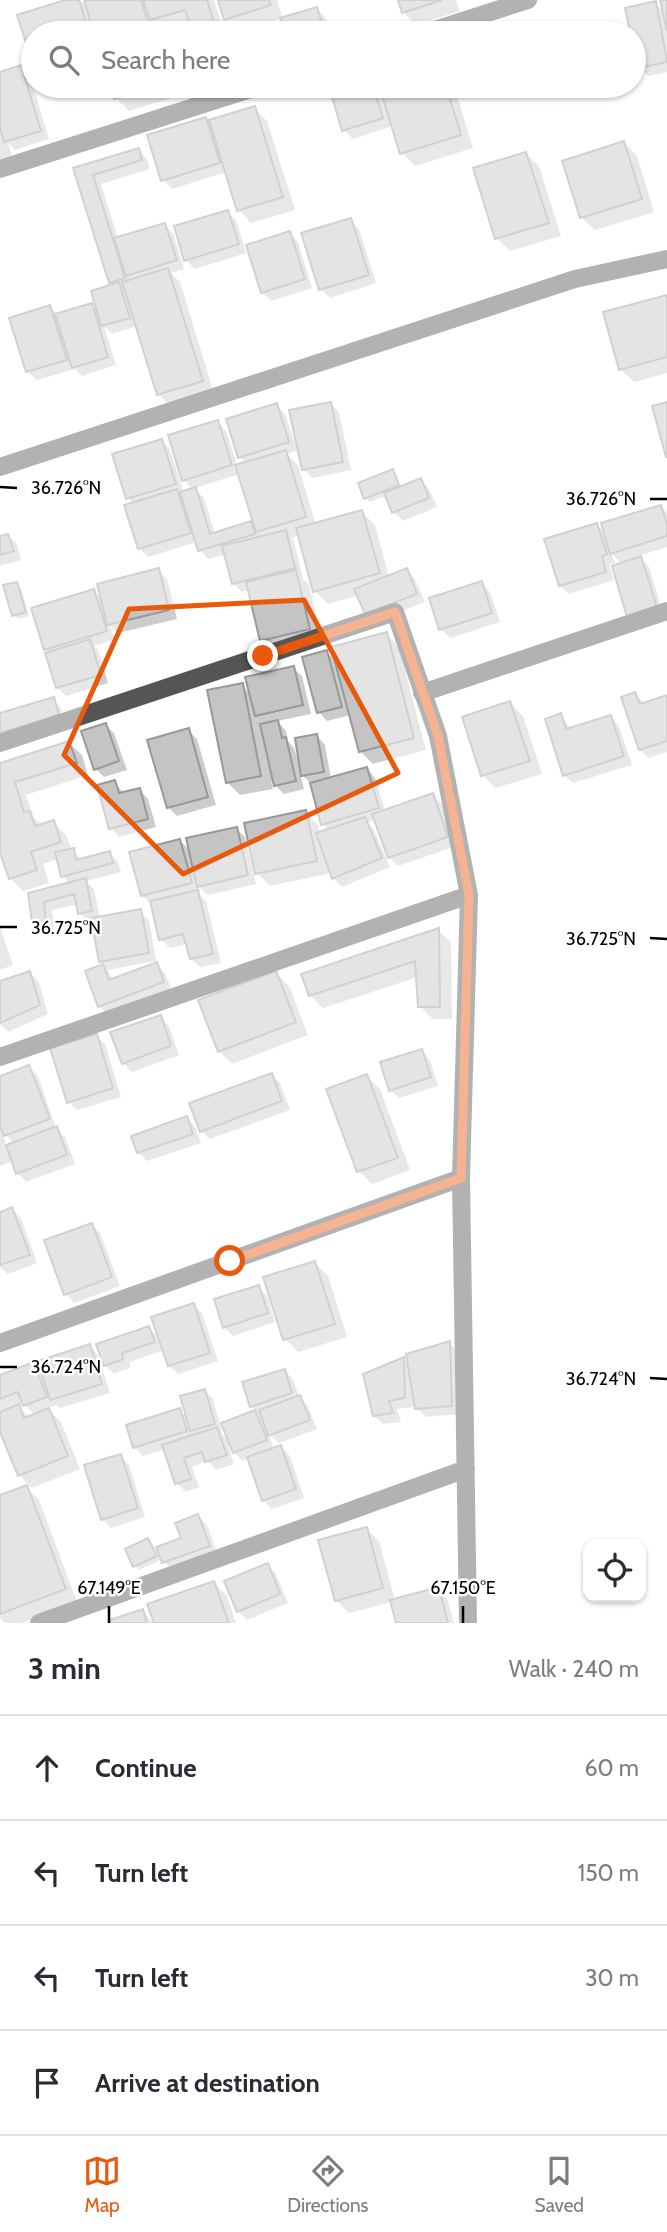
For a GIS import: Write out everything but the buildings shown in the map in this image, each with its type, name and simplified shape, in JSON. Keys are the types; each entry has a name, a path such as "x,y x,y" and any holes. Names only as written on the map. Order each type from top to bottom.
{"street":[{"path":"462,21 528,0"},
{"path":"0,169 222,98"},
{"path":"0,467 575,279 667,258"},
{"path":"422,693 667,611"},
{"path":"0,743 395,612 438,736 469,895 461,1178 468,1623"},
{"path":"0,1057 469,895"},
{"path":"0,1343 461,1178"},
{"path":"39,1623 466,1469"}],"highlighted area":[{"path":"304,600 398,773 183,874 64,755 129,609"}],"route":[{"path":"230,1261 461,1178 469,895 438,736 395,612 263,656"}]}
